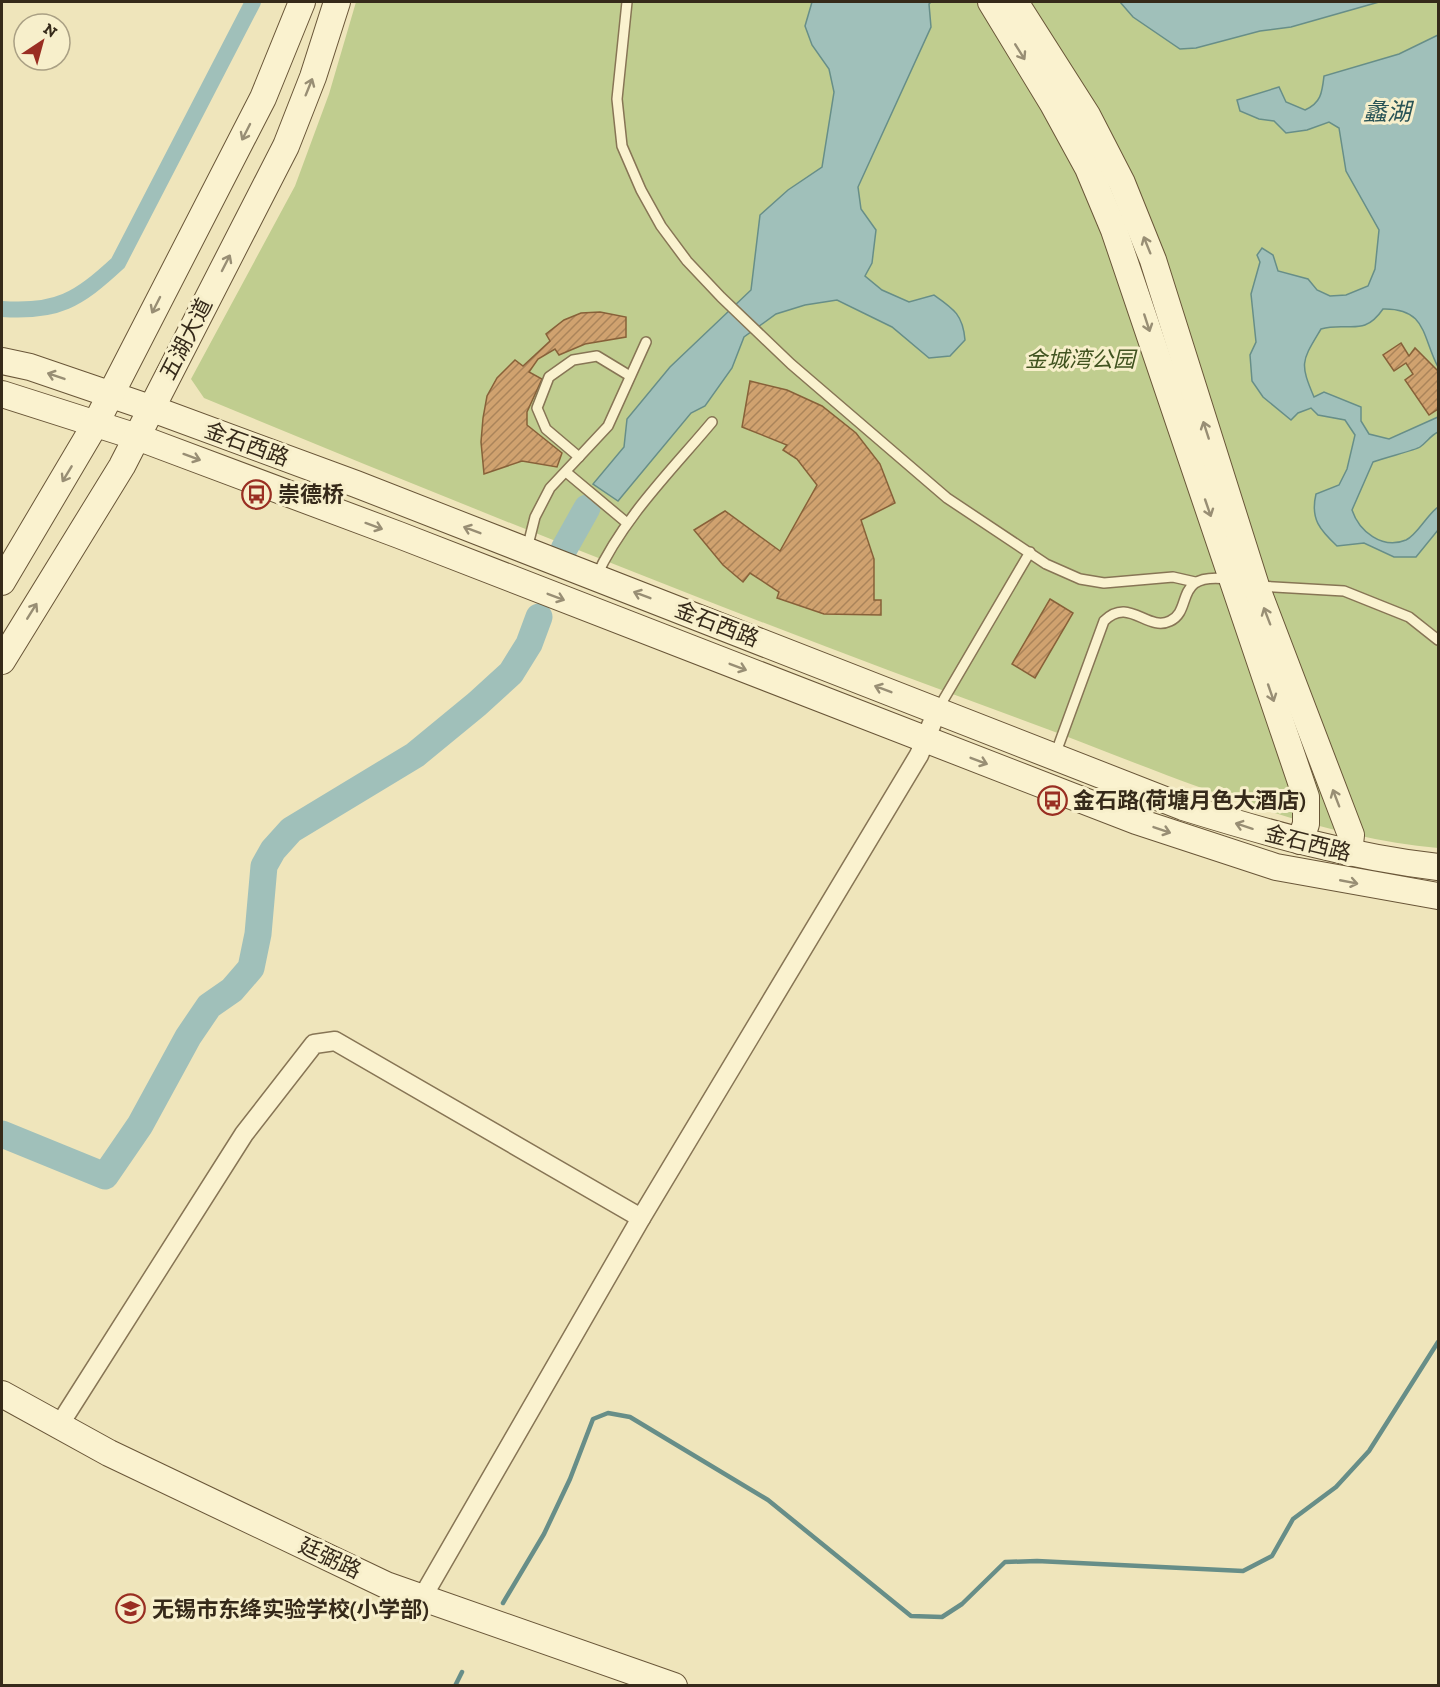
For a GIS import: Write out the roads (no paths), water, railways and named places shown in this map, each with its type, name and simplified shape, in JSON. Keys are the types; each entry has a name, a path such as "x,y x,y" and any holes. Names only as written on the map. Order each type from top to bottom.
{"main road":[{"name":"五湖大道","path":"2,582 96,423 263,98 302,2"},
{"name":"五湖大道","path":"2,661 122,466 286,146 314,77 337,2"},
{"path":"991,2 1053,104 1088,168 1135,287 1244,583 1351,835 1349,854"},
{"path":"1015,2 1075,95 1122,183 1153,260 1306,797 1306,824 1300,841"},
{"name":"金石西路","path":"2,361 150,408 596,577 1183,807 1349,854 1383,861 1438,867"},
{"name":"金石西路","path":"2,394 137,437 399,535 925,740 1218,850 1276,867 1438,896"},
{"name":"廷弼路","path":"2,1394 58,1427 375,1580 418,1604 674,1686"},
{"name":"廷弼路","path":"2,1408 96,1461 418,1604 635,1686"}],"street":[{"path":"418,1604 641,1218 919,755 937,711"},
{"path":"58,1427 244,1134 314,1044 335,1041 641,1218"}],"lane":[{"path":"627,2 616,99 622,146 641,190 661,226 687,261 769,343 947,498 1046,564 1080,579 1104,583 1173,577 1196,582 1212,577 1244,583 1344,591 1409,617 1438,640"},
{"path":"526,551 535,517 550,488 608,426 646,342"},
{"path":"579,457 546,429 537,408 549,377 573,360 597,356 630,376"},
{"path":"596,577 606,555 627,523 712,422"},
{"path":"566,472 627,523"},
{"path":"937,711 1030,552"},
{"path":"1054,756 1104,621 1112,613 1125,611 1158,623 1170,621 1178,614 1184,597 1196,582"}],"water":[{"path":"812,2 931,2 929,4 931,27 858,187 861,209 876,230 872,263 865,276 882,290 909,302 934,295 947,304 960,318 965,340 950,356 929,358 892,327 837,300 805,305 776,314 744,337 732,368 705,406 691,413 618,501 593,484 624,447 627,419 670,367 751,290 760,215 788,190 822,167 834,92 829,69 812,45 805,26"},
{"path":"1120,2 1379,2 1291,27 1260,31 1196,48 1180,49 1133,17"},
{"name":"蠡湖","path":"1438,35 1438,367 1416,319 1408,313 1383,309 1376,318 1362,326 1321,329 1306,355 1305,362 1306,376 1314,397 1324,392 1361,407 1361,421 1369,434 1389,439 1438,417 1438,432 1420,447 1373,462 1352,510 1360,525 1373,537 1388,542 1397,542 1410,538 1438,507 1438,530 1416,557 1394,557 1364,543 1337,546 1321,529 1314,510 1316,494 1339,485 1347,469 1355,435 1345,420 1318,415 1311,408 1298,413 1291,420 1263,397 1252,381 1250,355 1256,342 1251,294 1260,262 1257,255 1262,248 1273,255 1278,271 1308,279 1317,290 1330,296 1346,295 1368,286 1375,269 1379,230 1346,171 1339,128 1329,122 1307,130 1286,133 1274,121 1259,119 1240,111 1237,100 1279,87 1286,102 1305,110 1318,101 1324,76 1399,54"}],"waterway":[{"path":"2,309 38,309 66,301 91,286 118,263 253,2"},
{"path":"564,549 587,508"},
{"path":"2,1134 105,1176 140,1125 188,1037 209,1006 232,990 251,968 258,934 264,866 273,850 291,830 415,755 477,704 511,673 529,644 539,617"},
{"path":"503,1603 544,1534 570,1479 593,1419 608,1413 630,1417 768,1500 911,1616 942,1617 962,1604 1005,1562 1037,1561 1243,1571 1272,1556 1293,1519 1336,1487 1369,1451 1438,1342"},
{"path":"455,1686 462,1672"}],"place":[{"name":"崇德桥","path":"257,494"},
{"name":"金石路(荷塘月色大酒店)","path":"1052,800"},
{"name":"无锡市东绛实验学校(小学部)","path":"131,1609"}],"park label":[{"name":"金城湾公园","path":"1080,359"}]}
